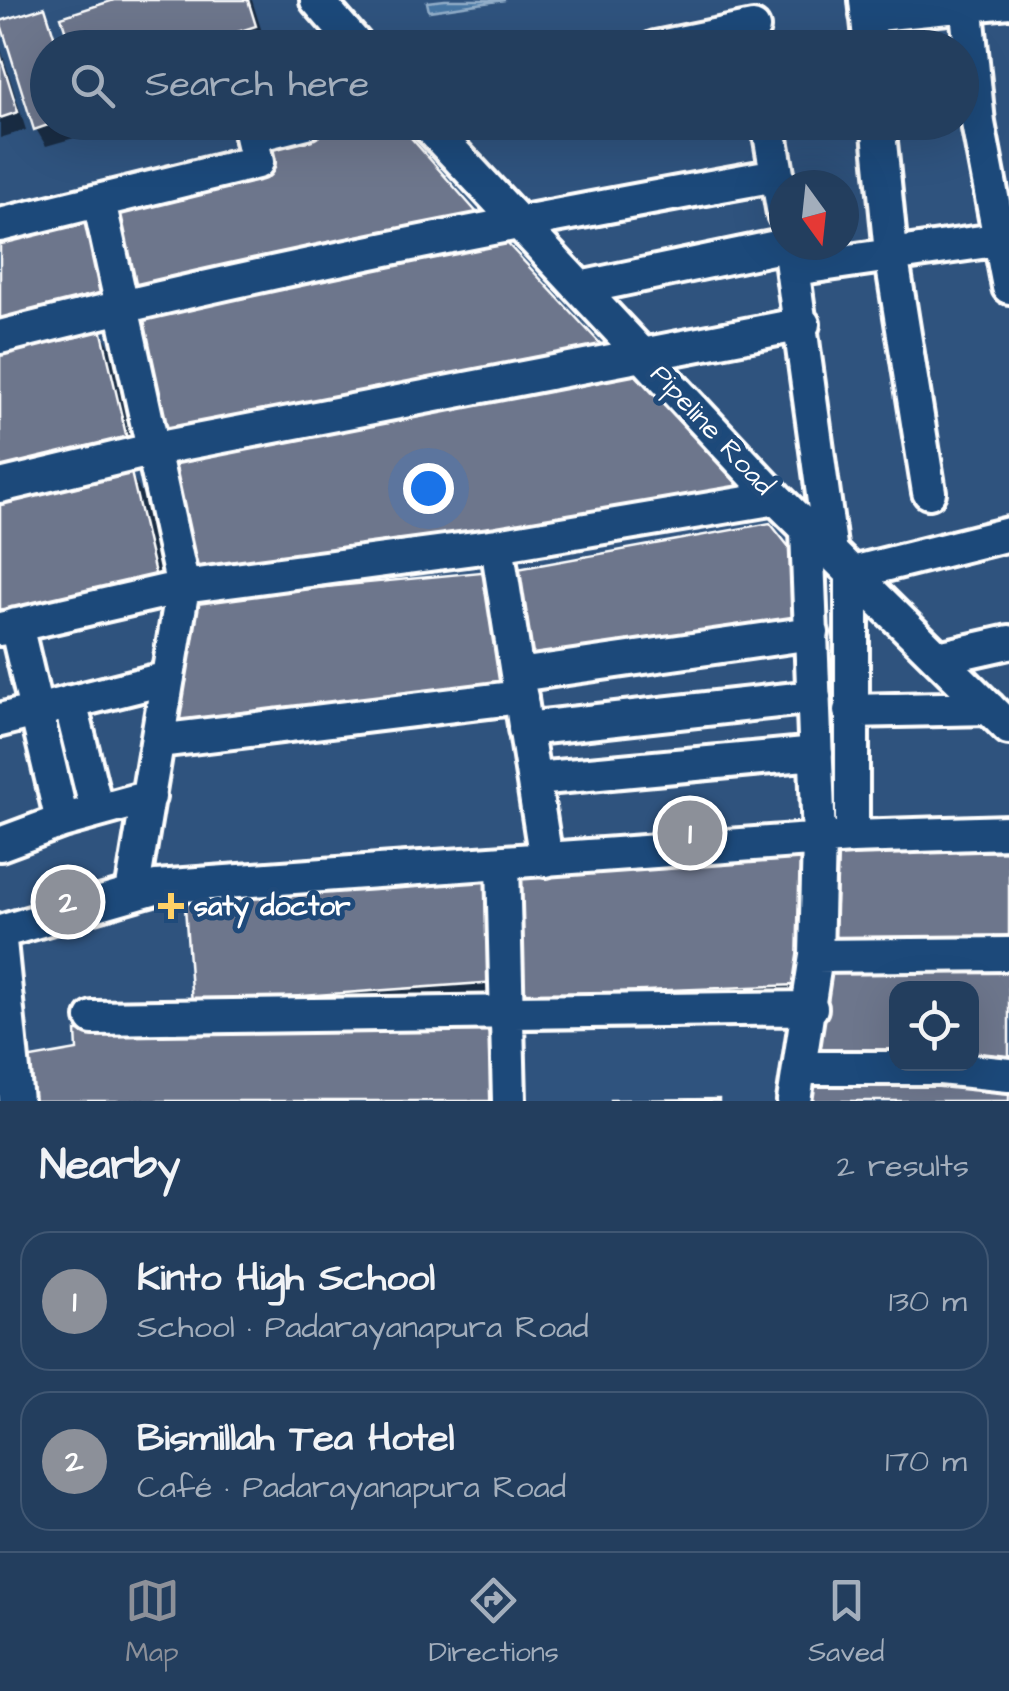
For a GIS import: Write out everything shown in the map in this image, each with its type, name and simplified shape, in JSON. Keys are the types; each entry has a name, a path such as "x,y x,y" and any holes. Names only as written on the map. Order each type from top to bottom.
{"street":[{"path":"317,0 343,30"},
{"path":"868,21 966,3 1009,1"},
{"path":"966,3 972,30"},
{"path":"979,60 993,121 1009,288"},
{"path":"0,225 257,162 252,140"},
{"name":"Pipeline Road","path":"442,140 776,498 999,718"},
{"path":"771,140 776,170"},
{"path":"880,140 891,253 928,492"},
{"path":"0,338 124,305 518,222 769,176"},
{"path":"99,201 183,587 132,893"},
{"path":"859,253 891,253 1004,239"},
{"path":"580,288 769,256"},
{"path":"791,260 841,564 850,710 852,837"},
{"path":"0,486 155,450 803,324"},
{"path":"62,821 36,711 8,627 183,587 498,545 776,498"},
{"path":"794,1101 812,1008 816,956 818,839 807,530"},
{"path":"841,564 1009,534"},
{"path":"498,545 546,860"},
{"path":"522,700 812,633"},
{"path":"938,658 1009,642"},
{"path":"0,720 168,678"},
{"path":"158,741 522,700 814,698"},
{"path":"70,702 98,811"},
{"path":"850,710 999,718"},
{"path":"535,778 816,753"},
{"path":"0,844 62,821 148,797"},
{"path":"0,932 156,888 818,839 1009,832"},
{"path":"503,863 509,1101"},
{"path":"0,940 12,1100"},
{"path":"816,956 1009,954"},
{"path":"93,1018 812,1008"},
{"path":"800,1068 940,1068 1009,1075"}],"water":[{"path":"505,0 429,11 427,2"}],"building":[{"path":"114,0 248,0 256,26 244,30 65,30 61,17"},
{"path":"45,7 52,30 30,30 30,117 0,21"},
{"path":"0,54 18,112 0,118"},
{"path":"413,140 479,215 131,289 111,208 266,143"},
{"path":"91,209 111,292 0,320 0,231"},
{"path":"506,242 608,352 162,436 135,314"},
{"path":"100,324 128,443 0,473 0,348"},
{"path":"631,368 744,490 196,578 167,457"},
{"path":"130,468 157,582 0,619 0,499"},
{"path":"770,523 797,557 800,628 522,667 512,570"},
{"path":"491,571 505,688 170,732 191,600"},
{"path":"812,851 798,985 515,996 511,873"},
{"path":"1009,851 1009,943 834,947 838,854"},
{"path":"489,871 497,982 192,1004 184,893"},
{"path":"1009,958 1009,1068 979,1064 979,981 889,981 889,1059 815,1057 833,964"},
{"path":"493,1024 496,1101 26,1101 20,1060 77,1050 76,1031"},
{"path":"816,1073 1009,1088 1009,1101 810,1101"},
{"path":"611,1100 719,1101 611,1101"}],"place":[{"name":"Kinto High School","path":"690,833"},
{"name":"Bismillah Tea Hotel","path":"68,902"},
{"name":"saty doctor","path":"171,906"}]}
